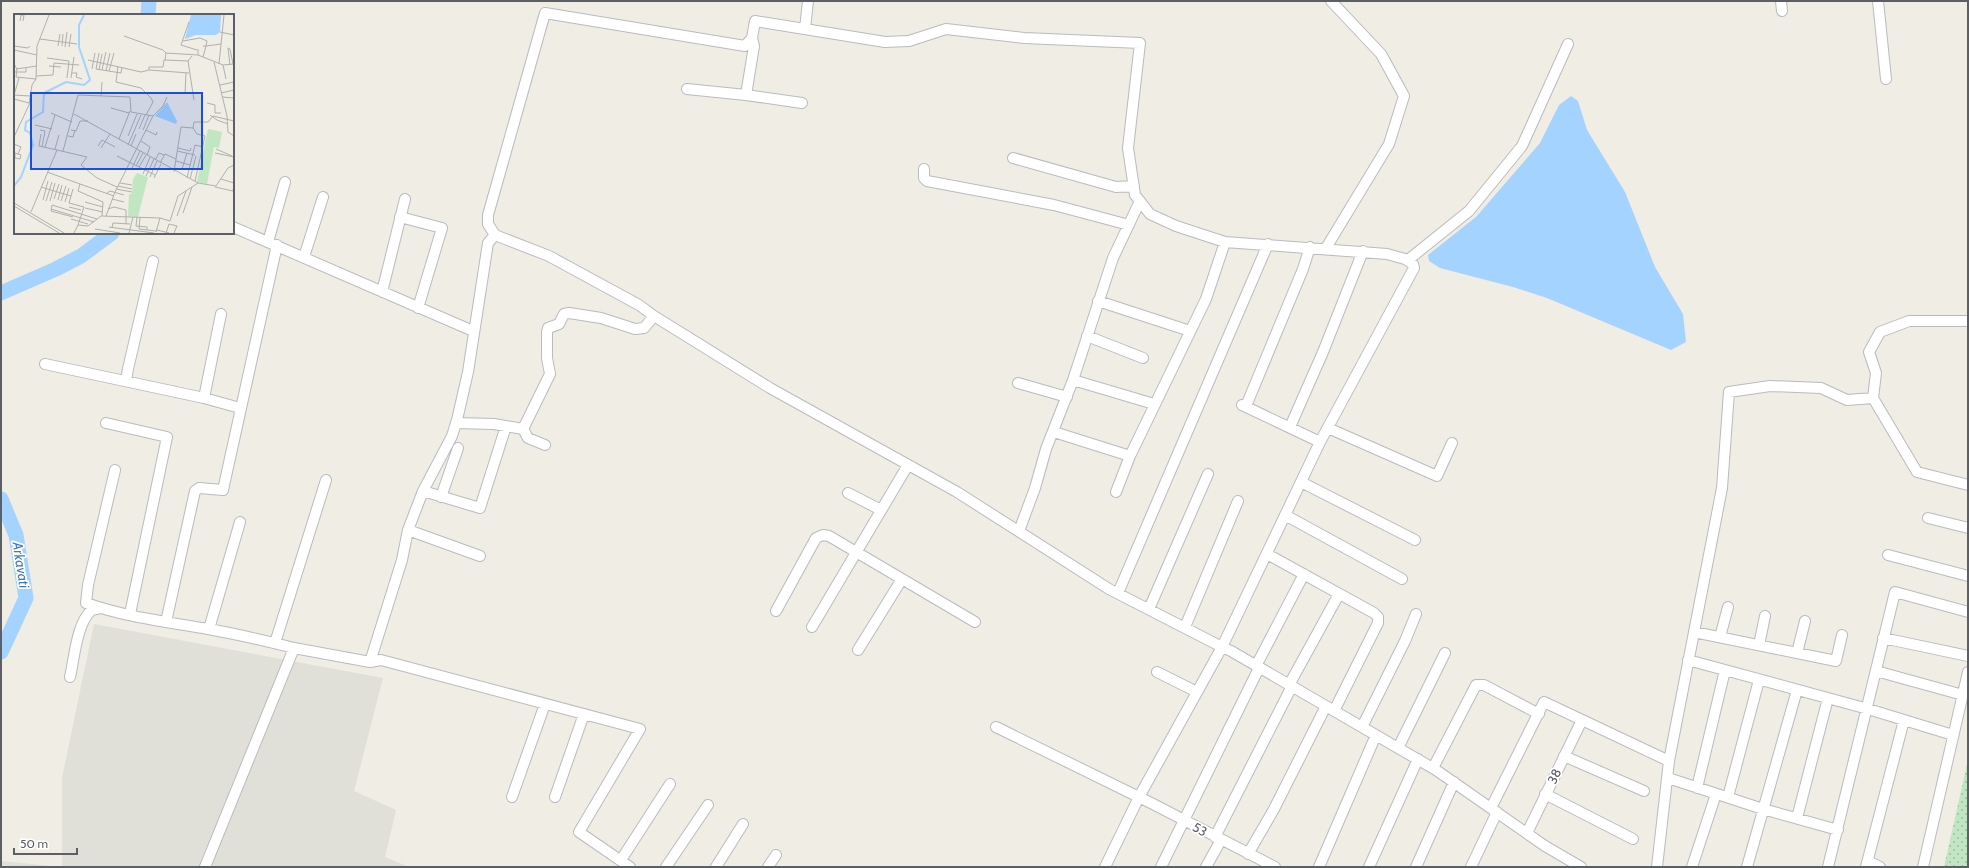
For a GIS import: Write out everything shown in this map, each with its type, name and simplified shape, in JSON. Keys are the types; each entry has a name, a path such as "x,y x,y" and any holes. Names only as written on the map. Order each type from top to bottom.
{"street":[{"path":"805,29 808,1"},
{"path":"1326,248 1389,144 1404,96 1381,54 1331,1"},
{"path":"1878,1 1886,79"},
{"path":"752,38 745,46 545,13 496,180 488,215 488,224 495,235 549,256 639,305 654,316 770,388 958,492 1118,593 1222,647 1418,759 1527,833 1581,867"},
{"path":"746,95 754,46 752,38 755,21 885,42 909,41 946,29 1024,38 1140,43 1128,148 1135,195 1150,214 1176,226 1225,242 1363,251 1387,254 1411,264"},
{"path":"1105,867 1139,797 1222,647 1320,442 1411,264 1469,211 1522,146 1568,44"},
{"path":"687,89 802,103"},
{"path":"1013,158 1116,187 1134,186"},
{"path":"924,169 924,178 927,181 1054,205 1129,225"},
{"path":"166,622 195,492 198,488 223,490 285,182"},
{"path":"304,257 323,197"},
{"path":"382,292 405,199"},
{"path":"1019,530 1035,488 1046,449 1054,432 1073,380 1112,258 1140,201"},
{"path":"400,217 442,228 418,308"},
{"path":"234,227 473,331"},
{"path":"370,662 402,560 408,530 423,491 452,436 456,423 468,372 473,331 488,243 495,235"},
{"path":"1116,492 1130,456 1154,404 1206,299 1225,242"},
{"path":"1118,593 1268,244"},
{"path":"1310,247 1303,268 1244,406 1320,442"},
{"path":"1290,427 1323,352 1363,251"},
{"path":"126,381 153,262"},
{"path":"1098,301 1190,331"},
{"path":"523,430 550,374 547,358 546,332 548,328 559,324 564,314 569,313 601,318 634,329 644,328 654,316"},
{"path":"204,398 221,314"},
{"path":"1968,321 1909,321 1880,332 1869,352 1876,373 1873,398 1916,472 1968,485"},
{"path":"1087,336 1143,358"},
{"path":"45,364 204,398 240,408"},
{"path":"1073,380 1154,404"},
{"path":"1018,383 1066,397"},
{"path":"1657,867 1669,761 1722,488 1729,392 1770,386 1821,388 1847,400 1873,398"},
{"path":"456,423 494,424 523,430 528,438 545,444"},
{"path":"106,424 167,437 130,614"},
{"path":"423,491 480,508 506,426"},
{"path":"1328,428 1437,476 1452,443"},
{"path":"1054,432 1130,456"},
{"path":"441,496 458,448"},
{"path":"812,627 908,465"},
{"path":"115,470 86,603 101,608 166,622 209,629 294,648 370,662 381,660 640,729 579,832 630,867"},
{"path":"1149,609 1208,474"},
{"path":"275,644 326,480"},
{"path":"1301,482 1415,540"},
{"path":"848,493 881,510"},
{"path":"1185,627 1238,501"},
{"path":"1285,515 1402,579"},
{"path":"1928,518 1968,528"},
{"path":"209,629 240,522"},
{"path":"408,530 480,556"},
{"path":"776,611 816,538 823,535 829,536 975,622"},
{"path":"1248,854 1378,622 1378,617 1374,612 1266,554"},
{"path":"1888,555 1968,576"},
{"path":"1161,867 1304,574"},
{"path":"858,650 902,579"},
{"path":"1828,867 1868,709 1883,638 1895,592 1968,612"},
{"path":"1206,867 1218,838 1290,686 1339,594"},
{"path":"1720,637 1728,607"},
{"path":"70,677 80,632 85,618 93,610 101,608"},
{"path":"1362,727 1405,641 1416,614"},
{"path":"1759,645 1765,616"},
{"path":"1797,653 1805,621"},
{"path":"1694,632 1836,661 1842,635"},
{"path":"1883,638 1968,656"},
{"path":"204,867 294,648"},
{"path":"1398,748 1445,653"},
{"path":"1688,660 1868,709 1953,735"},
{"path":"1697,788 1725,670"},
{"path":"1876,671 1962,695"},
{"path":"1157,672 1197,692"},
{"path":"1923,867 1968,672"},
{"path":"1728,797 1759,680"},
{"path":"1433,768 1476,685 1484,685 1539,714"},
{"path":"1747,867 1797,690"},
{"path":"1797,818 1828,698"},
{"path":"1470,867 1494,810 1544,702 1669,761"},
{"path":"512,797 545,704"},
{"path":"555,797 584,714"},
{"name":"38","path":"1527,833 1582,720"},
{"path":"1880,867 1867,864 1904,720"},
{"name":"53","path":"996,727 1153,804 1273,866"},
{"path":"1319,867 1376,735"},
{"path":"1564,756 1644,791"},
{"path":"1368,867 1418,759"},
{"path":"1668,778 1763,809 1838,830"},
{"path":"1416,867 1454,782"},
{"path":"621,860 670,784"},
{"path":"1545,794 1633,839"},
{"path":"1692,867 1716,794"},
{"path":"666,867 708,805"},
{"path":"716,867 744,824"},
{"path":"768,867 776,855"}],"shaded area":[{"path":"94,624 383,678 354,791 396,810 385,857 409,867 62,867 62,778"},
{"path":"1,861 61,867 1,867"}],"green space":[{"path":"1968,760 1968,867 1944,867"}],"water":[{"path":"1571,96 1578,101 1587,130 1625,192 1655,267 1683,314 1686,342 1671,350 1547,298 1513,287 1440,268 1429,261 1428,255 1476,217 1540,143 1559,105"}],"waterway":[{"name":"Arkavati","path":"148,14 149,1"},
{"name":"Arkavati","path":"1,293 56,269 81,256 111,234"},
{"name":"Arkavati","path":"1,499 16,535 26,598 1,652"}]}
